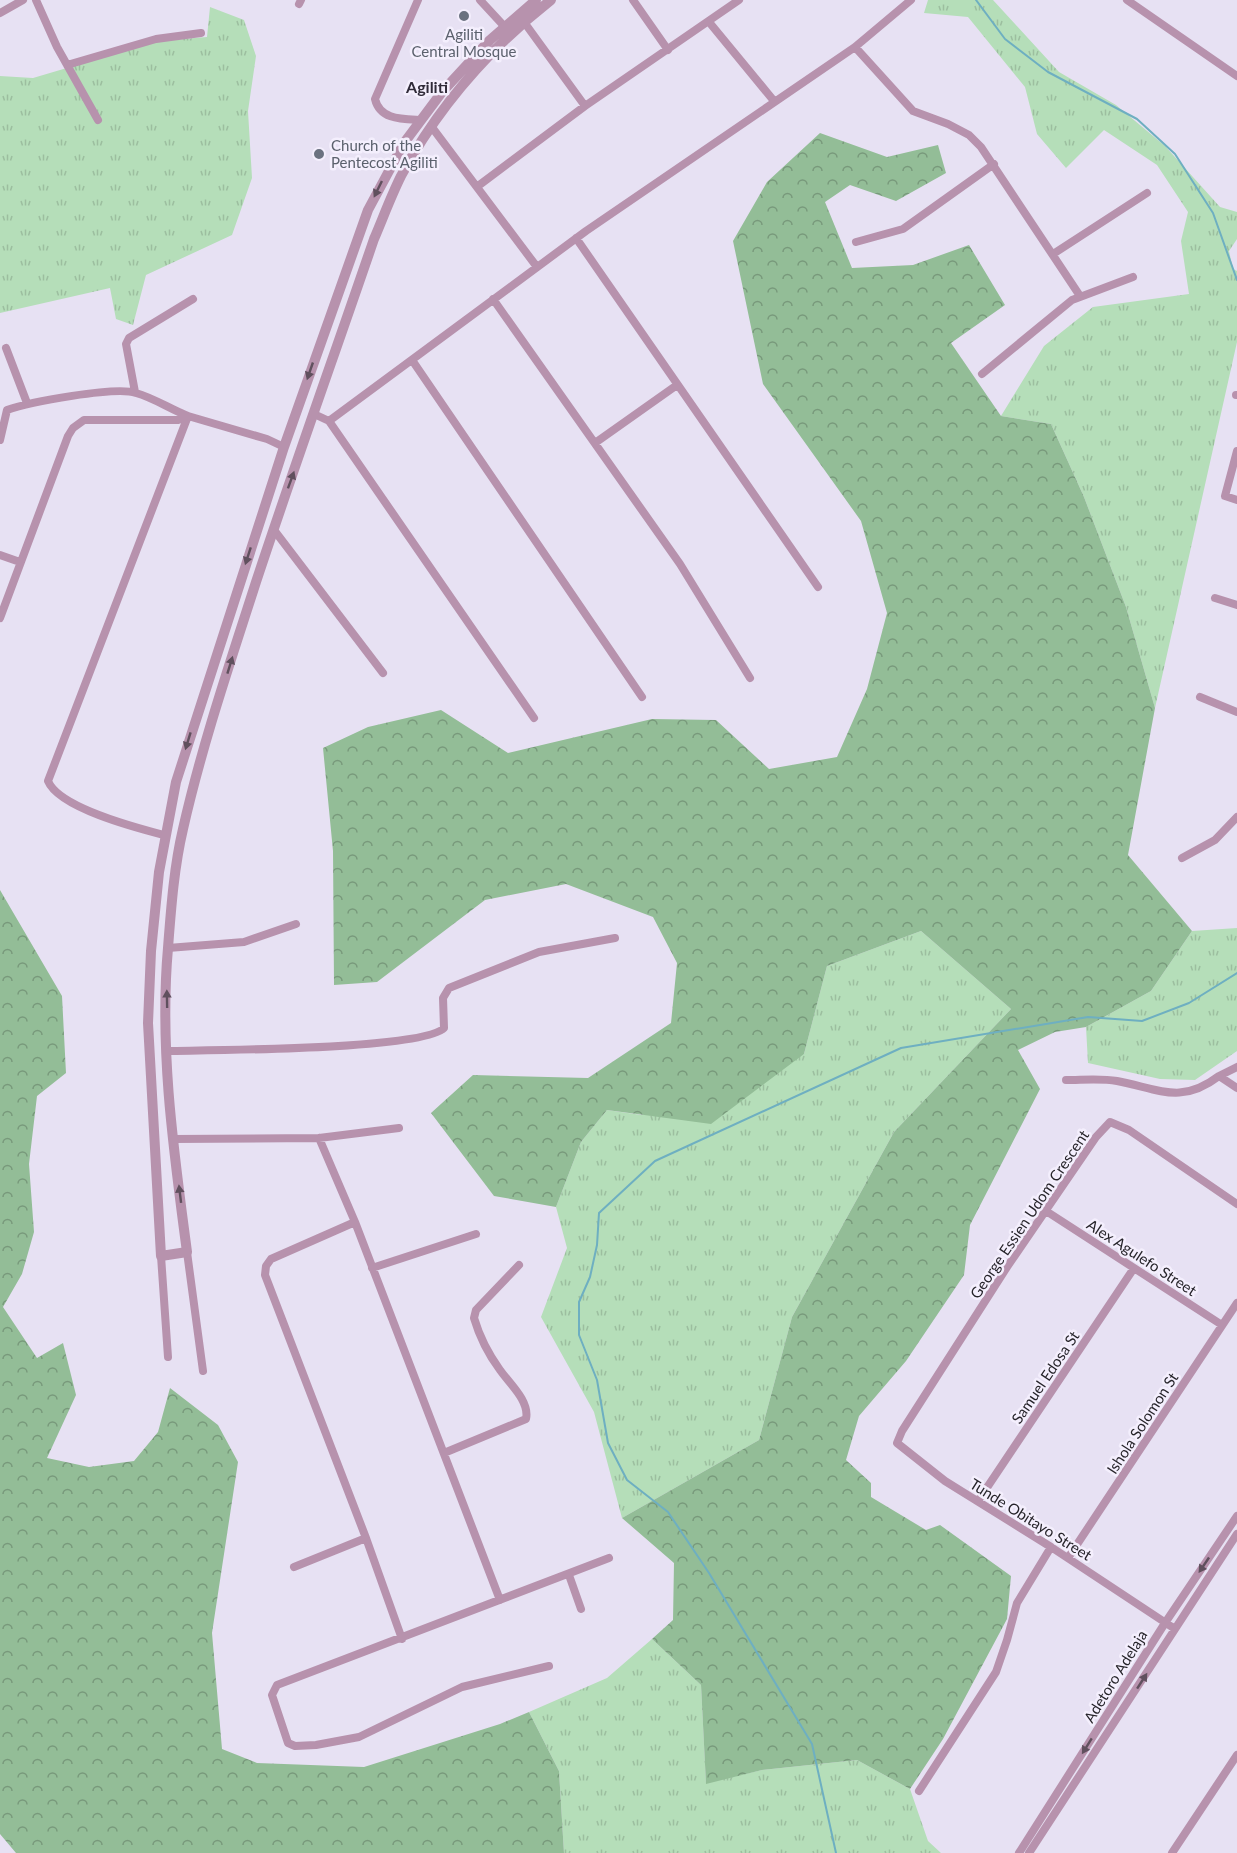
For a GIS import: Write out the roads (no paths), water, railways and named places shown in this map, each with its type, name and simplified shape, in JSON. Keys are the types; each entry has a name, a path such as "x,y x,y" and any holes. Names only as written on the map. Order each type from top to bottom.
{"street":[{"path":"0,13 23,0"},
{"path":"36,0 67,65 98,120"},
{"path":"418,0 375,99 377,108 385,115 421,120"},
{"path":"480,0 504,26"},
{"path":"168,1357 148,1023 151,951 164,835 176,782 284,447 368,210 404,143 464,66 504,26 536,0"},
{"path":"203,1371 173,1139 168,1051 168,948 182,831 283,501 374,239 400,178 431,126 455,92 524,22 551,0"},
{"path":"633,0 668,50"},
{"path":"478,186 585,106 739,0"},
{"path":"328,421 576,238 855,47 911,0"},
{"path":"1127,0 1237,76"},
{"path":"524,22 585,106"},
{"path":"710,22 774,101"},
{"path":"67,65 156,39 201,33"},
{"path":"855,47 903,102 919,113 969,135 994,164 1080,296"},
{"path":"431,126 537,267"},
{"path":"856,242 903,230 994,164"},
{"path":"1053,254 1147,193"},
{"path":"576,238 818,587"},
{"path":"982,374 1080,296 1133,277"},
{"path":"135,392 126,344 129,338 193,299"},
{"path":"493,299 680,564 750,678"},
{"path":"6,348 27,403"},
{"path":"411,360 642,697"},
{"path":"595,443 677,385"},
{"path":"0,440 3,412 27,403 91,394 135,392 188,416 267,439 284,447"},
{"path":"314,414 328,421 534,718"},
{"path":"0,618 68,436 78,423 96,419 178,420 188,416"},
{"path":"164,835 126,826 58,796 48,781 188,416"},
{"path":"1237,451 1225,496 1237,500"},
{"path":"268,495 283,501"},
{"path":"274,530 383,673"},
{"path":"0,555 20,562"},
{"path":"1215,598 1237,606"},
{"path":"1200,697 1237,712"},
{"path":"1182,858 1215,840 1237,817"},
{"path":"168,948 244,942 296,924"},
{"path":"168,1051 391,1044 433,1035 444,1029 443,998 449,988 539,952 615,939"},
{"path":"1066,1080 1115,1080 1178,1095 1206,1086 1237,1067"},
{"path":"1219,1076 1237,1088"},
{"name":"George Essien Udom Crescent","path":"909,1420 1007,1267 1096,1137 1110,1122 1129,1130 1237,1204"},
{"path":"173,1139 319,1138 399,1128"},
{"path":"319,1138 356,1222 500,1600"},
{"name":"Alex Agulefo Street","path":"1046,1212 1222,1325"},
{"path":"356,1222 271,1259 266,1266 265,1275 366,1538 402,1639"},
{"path":"372,1268 476,1234"},
{"path":"161,1256 187,1252"},
{"path":"444,1453 526,1419 525,1408 515,1389 499,1369 474,1318 476,1310 519,1265"},
{"name":"Samuel Edosa St","path":"978,1501 1134,1268"},
{"name":"Ishola Solomon St","path":"1068,1557 1237,1303"},
{"name":"Tunde Obitayo Street","path":"909,1420 897,1443 920,1464 1068,1557 1175,1629"},
{"name":"Adetoro Adelaja","path":"1019,1853 1165,1623 1237,1516"},
{"path":"1029,1853 1237,1534"},
{"path":"294,1567 366,1538"},
{"path":"919,1791 996,1672 1017,1602 1051,1547"},
{"path":"549,1666 462,1687 358,1737 316,1745 295,1746 288,1743 272,1695 273,1688 609,1558"},
{"path":"568,1575 581,1609"},
{"path":"1172,1853 1237,1755"}],"waterway":[{"path":"976,0 1005,39 1048,72 1137,119 1175,154 1213,213 1237,280"},
{"path":"836,1853 812,1744 709,1573 668,1512 627,1480 608,1443 597,1380 579,1335 579,1302 590,1277 597,1245 599,1213 655,1161 901,1048 1088,1017 1142,1021 1189,1003 1237,973"}],"place":[{"name":"Agiliti Central Mosque","path":"464,16"},
{"name":"Church of the Pentecost Agiliti","path":"319,154"}],"district":[{"name":"Agiliti","path":"427,86"}]}
